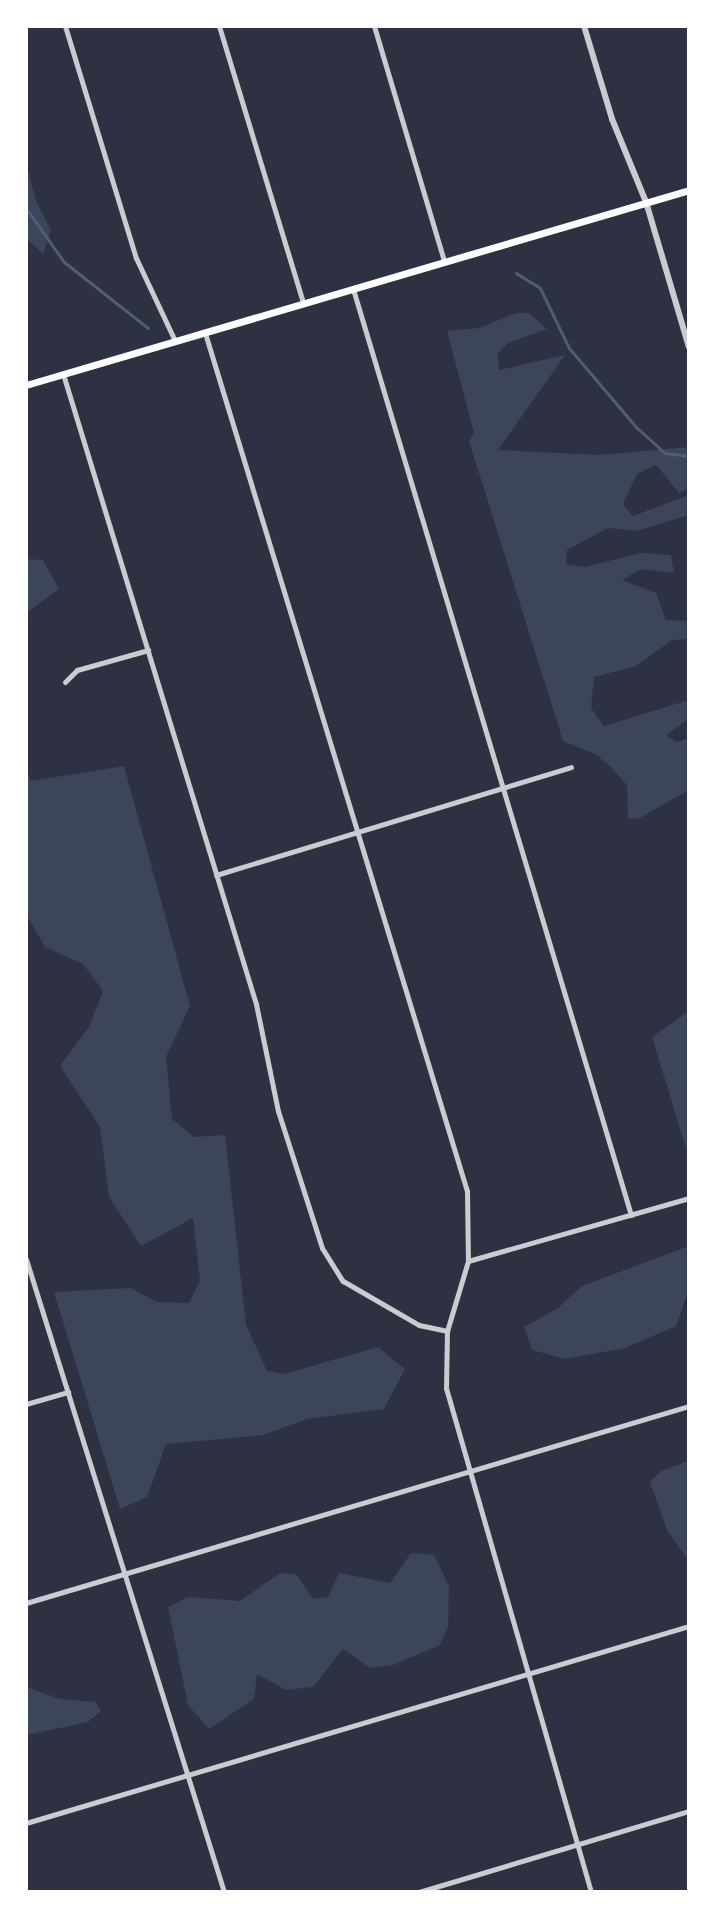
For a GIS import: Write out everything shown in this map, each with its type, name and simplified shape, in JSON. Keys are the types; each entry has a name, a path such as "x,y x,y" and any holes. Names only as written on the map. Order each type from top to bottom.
{"main road":[{"path":"26,385 689,190"}],"street":[{"path":"65,26 136,258 175,341"},
{"path":"219,26 303,303"},
{"path":"374,26 444,261"},
{"path":"584,26 612,119 646,202 689,347"},
{"path":"352,288 631,1215"},
{"path":"205,333 467,1191 468,1261 447,1331 446,1388 591,1892"},
{"path":"63,374 256,1004 278,1111 328,1260 343,1281 419,1325 447,1331"},
{"path":"65,682 77,670 148,650"},
{"path":"216,876 571,767"},
{"path":"468,1261 689,1198"},
{"path":"27,1264 127,1573 224,1892"},
{"path":"26,1404 68,1392"},
{"path":"26,1603 689,1406"},
{"path":"26,1823 689,1626"},
{"path":"419,1892 689,1811"}],"shaded area":[{"path":"26,162 36,201 51,230 43,254 26,238"},
{"path":"516,313 529,313 547,329 508,343 498,353 499,370 565,355 498,450 600,455 689,447 689,489 679,493 656,465 637,474 623,504 633,516 689,495 689,515 636,531 608,528 567,550 566,564 585,567 641,553 671,555 674,573 641,569 622,580 656,593 666,620 689,621 689,639 672,640 636,666 594,677 591,708 604,726 689,700 689,719 666,735 676,742 689,738 689,790 640,818 628,819 627,785 610,766 595,754 563,741 469,441 474,433 447,331 479,328"},
{"path":"26,559 43,560 59,589 26,613"},
{"path":"124,766 190,1006 166,1057 172,1119 194,1137 225,1135 246,1325 267,1371 284,1374 378,1347 405,1369 384,1409 307,1419 263,1435 166,1444 147,1497 120,1509 54,1292 131,1288 157,1302 189,1303 200,1281 193,1218 141,1246 109,1197 100,1127 60,1066 89,1027 103,991 83,964 45,947 26,914 26,770 31,781"},
{"path":"689,1011 689,1158 652,1037"},
{"path":"689,1246 689,1289 676,1326 625,1348 565,1359 532,1350 524,1327 558,1308 582,1286"},
{"path":"689,1461 689,1557 686,1557 667,1530 650,1482 661,1471"},
{"path":"411,1553 434,1555 449,1586 448,1627 440,1645 393,1665 370,1668 343,1649 313,1687 286,1690 257,1674 254,1699 209,1729 188,1705 168,1607 188,1597 240,1601 280,1573 296,1574 313,1599 328,1597 339,1573 390,1583"},
{"path":"26,1687 60,1699 96,1702 101,1711 88,1722 26,1735"}],"waterway":[{"path":"26,208 64,262 148,328"},
{"path":"516,273 540,288 569,348 636,427 665,453 689,456"}]}
